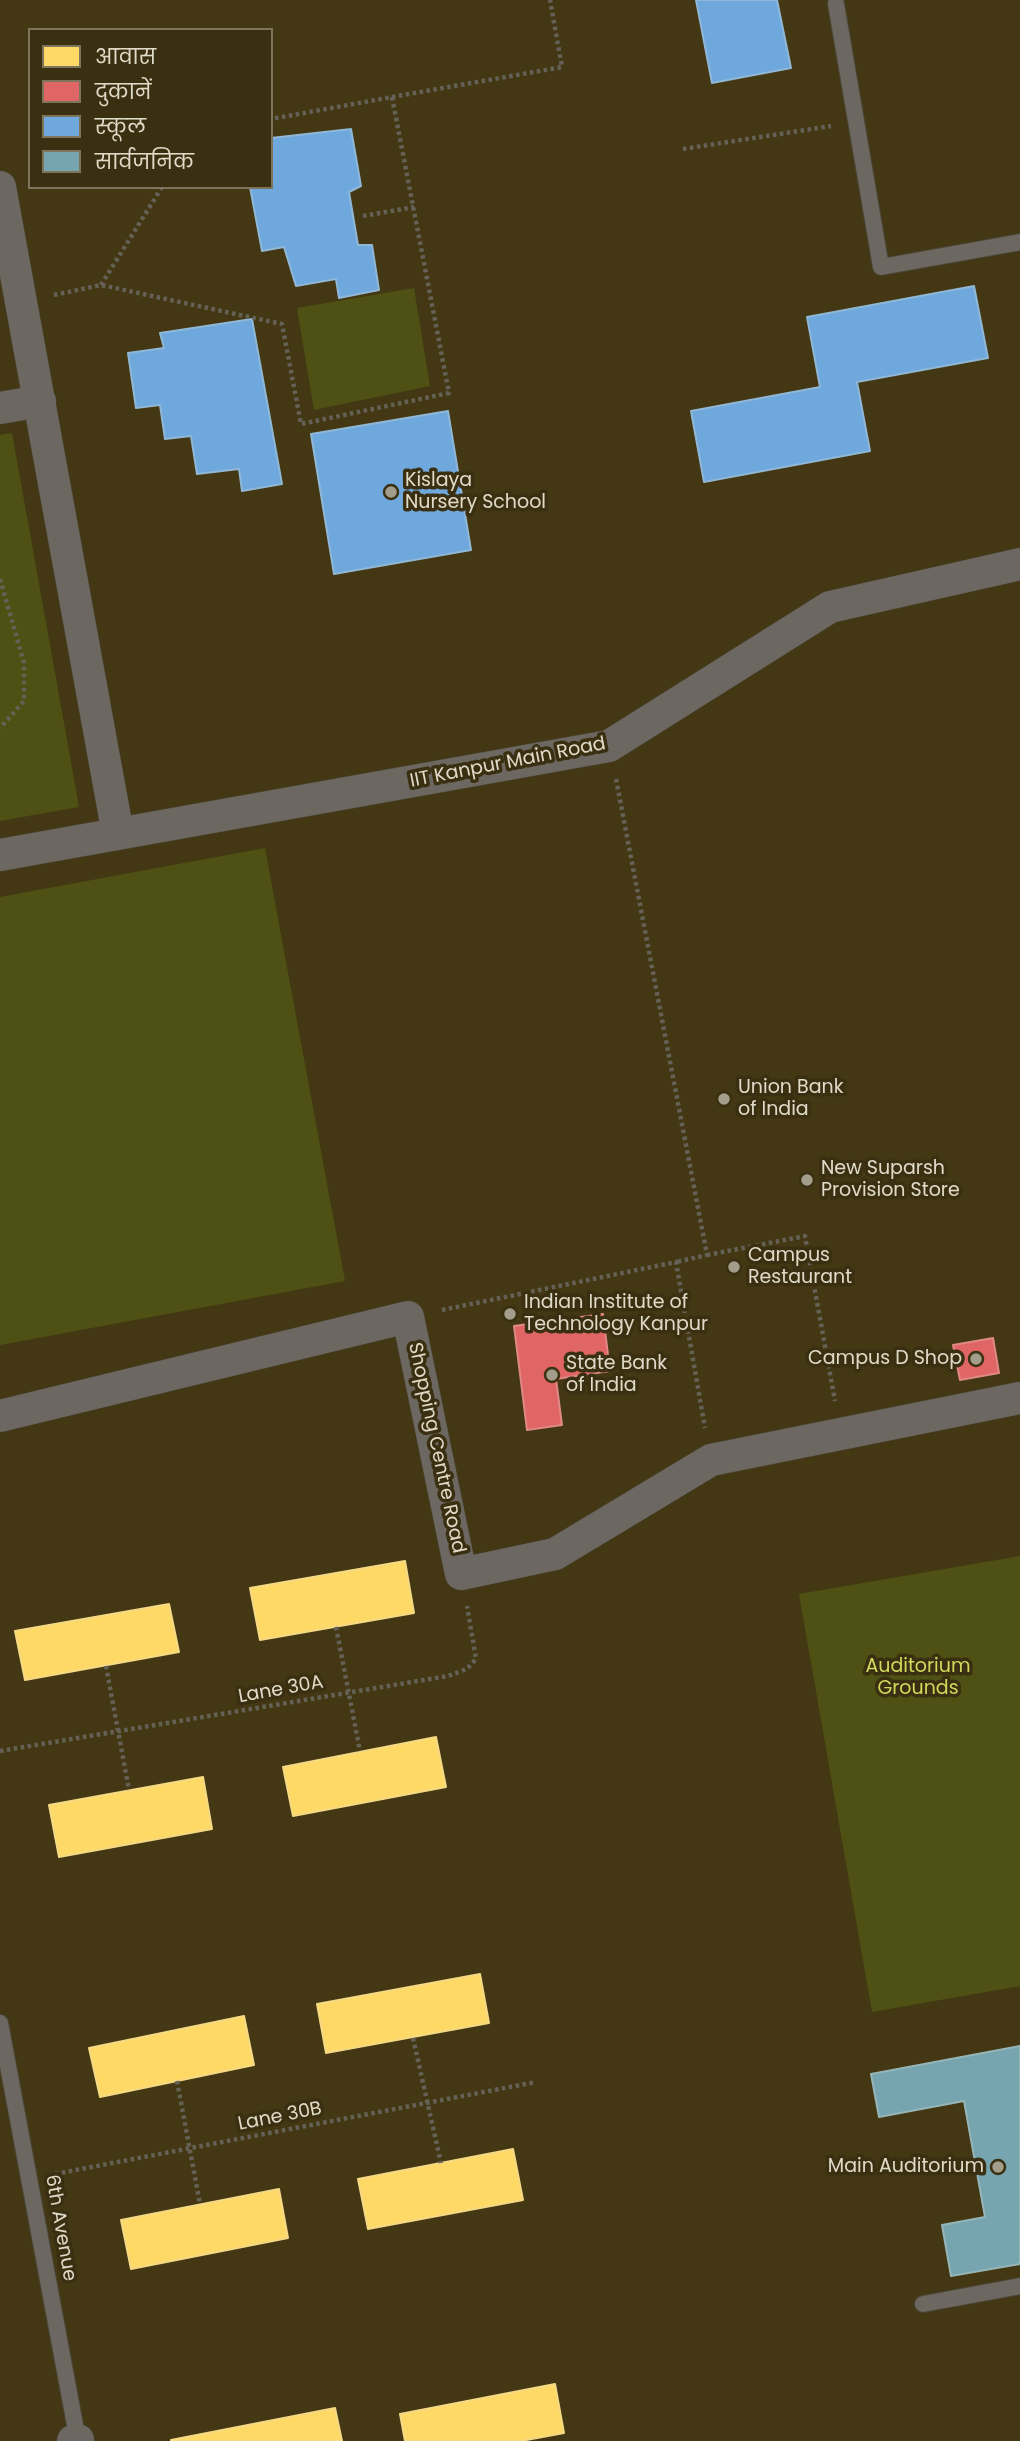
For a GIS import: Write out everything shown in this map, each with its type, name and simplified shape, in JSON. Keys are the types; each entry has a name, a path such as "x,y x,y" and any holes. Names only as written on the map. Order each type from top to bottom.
{"street":[{"path":"0,187 118,834"},
{"path":"0,408 40,401"},
{"path":"1012,572 1020,540"},
{"name":"IIT Kanpur Main Road","path":"0,855 610,746 830,607 1012,572"},
{"name":"Shopping Centre Road","path":"0,1416 408,1317 461,1574 555,1554 711,1460 1020,1398"}],"lane":[{"path":"836,4 881,267 1020,242"},
{"name":"6th Avenue","path":"0,2023 77,2441"},
{"path":"923,2304 1020,2286"}],"path":[{"path":"273,119 562,66 550,0"},
{"path":"22,302 101,285 282,324 301,424 449,393 392,97"},
{"path":"683,149 856,122"},
{"path":"101,285 161,189"},
{"path":"363,216 414,207"},
{"path":"0,579 24,663 24,701 0,727"},
{"path":"610,746 707,1255"},
{"path":"408,1317 805,1236 841,1433"},
{"path":"676,1262 711,1460"},
{"name":"Lane 30A","path":"0,1751 448,1676 467,1669 476,1659 461,1574"},
{"path":"336,1627 360,1751"},
{"path":"106,1666 129,1790"},
{"path":"413,2038 441,2163"},
{"path":"177,2081 200,2204"},
{"name":"Lane 30B","path":"30,2179 536,2082"}],"shaded area":[{"name":"Indian Institute of Technology Kanpur","path":"0,0 1020,0 1020,2441 0,2441"}],"green space":[{"path":"414,288 430,386 314,410 297,308"},
{"path":"12,433 79,807 0,821 0,435"},
{"path":"265,848 345,1281 0,1345 0,897"},
{"name":"Auditorium Grounds","path":"1020,1556 1020,1986 872,2012 799,1594"}],"building: आवास":[{"path":"405,1561 414,1613 260,1640 250,1588"},
{"path":"169,1604 179,1652 25,1680 15,1631"},
{"path":"436,1737 446,1787 293,1816 283,1767"},
{"path":"203,1777 212,1829 59,1857 49,1805"},
{"path":"480,1974 489,2023 326,2053 317,2004"},
{"path":"244,2016 254,2065 100,2097 89,2048"},
{"path":"513,2149 523,2200 368,2229 358,2179"},
{"path":"279,2189 288,2238 131,2269 121,2220"},
{"path":"555,2384 564,2433 521,2441 405,2441 400,2414"},
{"path":"335,2408 342,2441 171,2441 171,2440"}],"building: दुकानें":[{"name":"State Bank of India","path":"603,1314 610,1371 556,1379 562,1425 527,1430 514,1326"},
{"name":"Campus D Shop","path":"993,1338 999,1373 960,1380 953,1345"}],"building: स्कूल":[{"path":"696,0 777,0 791,68 712,83"},
{"path":"351,129 361,186 349,192 358,245 372,245 379,290 339,298 336,279 296,286 284,247 262,251 250,189 273,189 273,138"},
{"path":"974,286 988,358 857,382 870,451 704,482 691,411 820,387 807,317"},
{"path":"252,319 282,484 242,491 239,469 197,474 191,436 165,439 160,405 136,408 128,353 164,348 160,333"},
{"name":"Kislaya Nursery School","path":"448,411 471,550 334,574 311,434"}],"building: सार्वजनिक":[{"name":"Main Auditorium","path":"1020,2046 1020,2264 951,2276 942,2225 985,2217 964,2101 879,2117 871,2074"}],"place":[{"name":"Kislaya Nursery School","path":"391,492"},
{"name":"Union Bank of India","path":"724,1099"},
{"name":"New Suparsh Provision Store","path":"807,1180"},
{"name":"Campus Restaurant","path":"734,1267"},
{"name":"Indian Institute of Technology Kanpur","path":"510,1314"},
{"name":"Campus D Shop","path":"976,1359"},
{"name":"State Bank of India","path":"552,1375"},
{"name":"Main Auditorium","path":"998,2167"}]}
